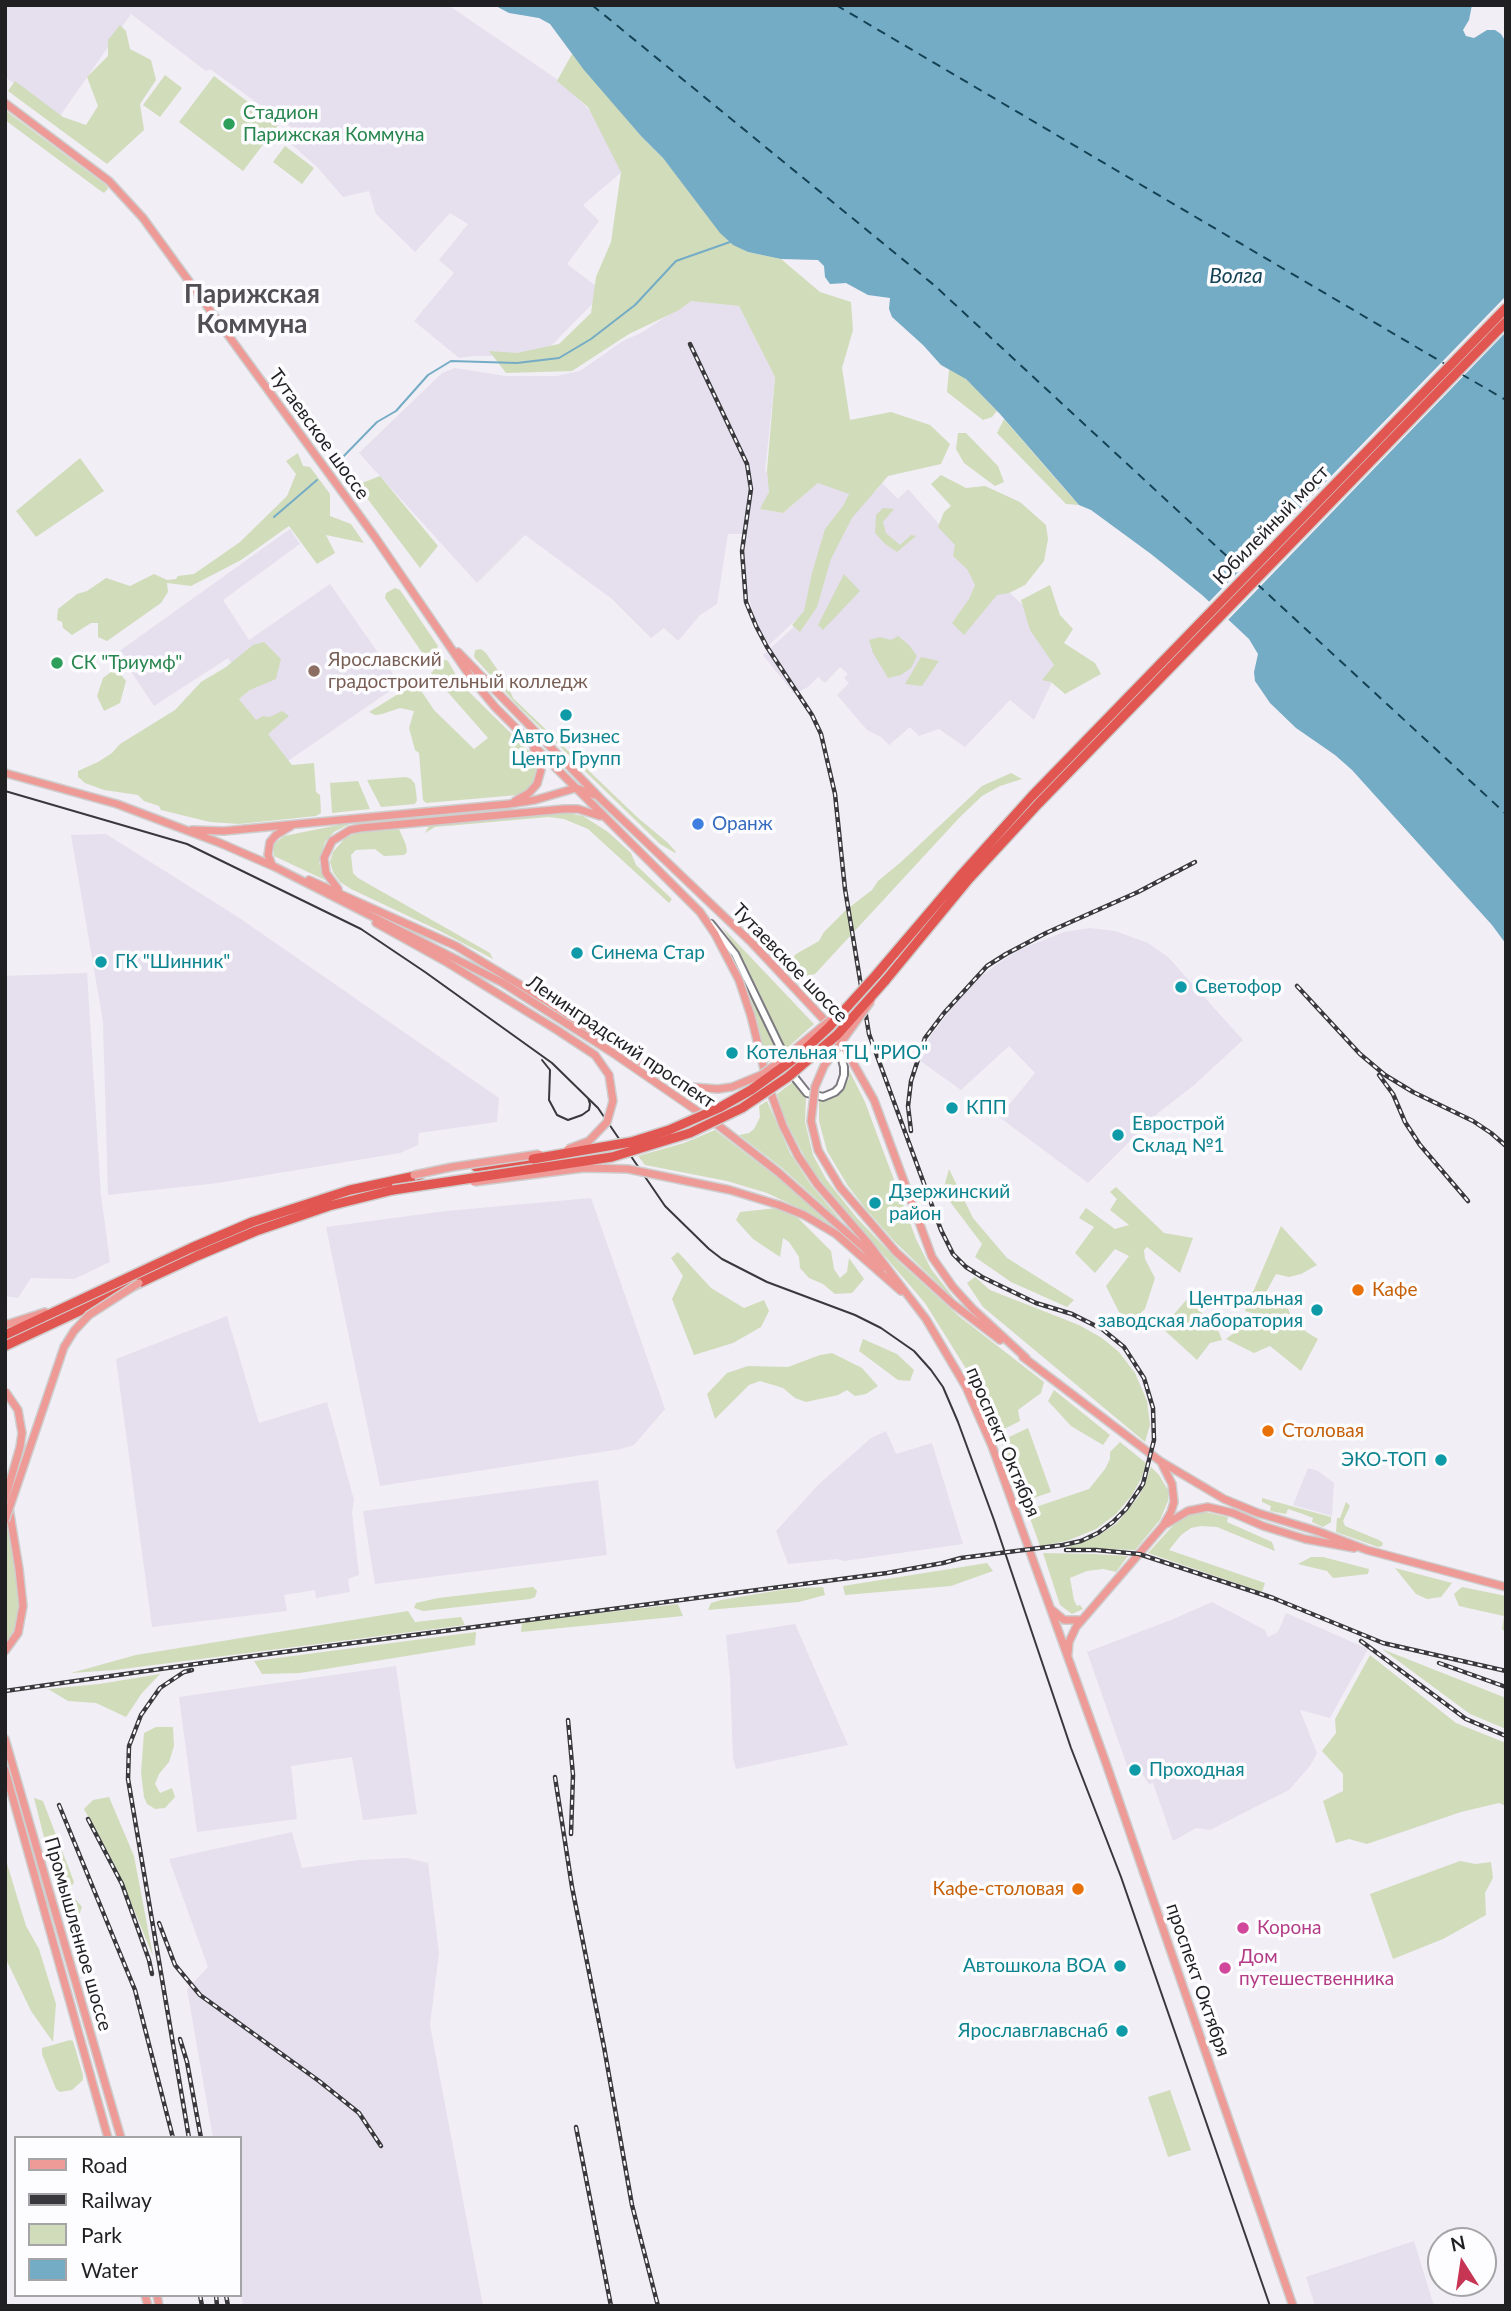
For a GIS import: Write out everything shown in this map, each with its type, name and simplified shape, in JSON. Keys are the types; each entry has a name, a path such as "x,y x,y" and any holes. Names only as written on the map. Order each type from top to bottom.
{"highway":[{"name":"Юбилейный мост","path":"1064,769 1506,308"},
{"name":"Юбилейный мост","path":"1064,769 1217,621 1506,322"},
{"path":"5,1346 228,1243 329,1206 393,1190 612,1157 690,1133 742,1108 788,1077 837,1035 1064,769"},
{"path":"5,1335 252,1222 327,1196 414,1175 589,1151 642,1139 687,1123 736,1099 783,1068 855,1000 962,874 1064,769"}],"main road":[{"name":"Тутаевское шоссе","path":"5,103 109,181 143,218 495,707 700,912 739,979 768,1085 798,1157 822,1191 868,1243 912,1301"},
{"name":"Тутаевское шоссе","path":"461,659 601,799 752,943 826,1021 847,1049 874,1100 932,1257 973,1309 1026,1358"},
{"path":"509,804 529,793 537,784 541,771 532,745"},
{"name":"Ленинградский проспект","path":"5,773 117,804 343,894 456,946 548,1001 665,1077 691,1087 718,1089 740,1084 761,1074 855,1000"},
{"path":"184,829 225,831 509,804 535,800 576,788 601,799"},
{"path":"343,894 329,879 324,858 332,841 350,830 564,808 579,808 604,817"},
{"path":"415,811 416,822"},
{"path":"359,817 360,828"},
{"path":"273,866 268,855 270,842 276,835 296,824"},
{"name":"Ленинградский проспект","path":"273,866 503,983 613,1053 719,1126 778,1172 863,1247 912,1301"},
{"path":"352,907 388,931 448,963 595,1055 609,1075 613,1092 610,1115 599,1132 583,1144 566,1150 491,1160 414,1175"},
{"path":"885,981 824,1066 813,1096 811,1113 812,1130 818,1150 839,1187 896,1252 953,1304 1160,1461 1199,1485 1236,1504 1367,1550 1506,1587"},
{"path":"393,1190 574,1169 639,1170 730,1190 804,1215 836,1234 912,1301"},
{"path":"5,1521 64,1347 89,1315 139,1283"},
{"name":"проспект Октября","path":"912,1301 947,1353 971,1399 1001,1469 1293,2306"},
{"path":"5,1325 72,1303"},
{"path":"5,1391 18,1410 22,1433 5,1499"},
{"path":"1160,1461 1169,1476 1174,1493 1171,1512 1163,1526"},
{"path":"5,1490 16,1547 23,1606 18,1633 5,1651"},
{"path":"1048,1605 1064,1620 1081,1620 1163,1526 1176,1516 1208,1507 1233,1513 1305,1539 1367,1550"},
{"name":"проспект Октября","path":"1070,1665 1069,1642 1081,1620"},
{"name":"Промышленное шоссе","path":"5,1739 120,2136"},
{"name":"Промышленное шоссе","path":"5,1770 107,2136"},
{"path":"94,2087 106,2084"}],"street":[{"path":"700,912 736,954 799,1085 807,1093 817,1097 835,1092 845,1075 841,1053 826,1021"}],"shaded area":[{"path":"5,5 448,5 564,84 596,117 631,164 583,205 599,221 567,264 604,292 541,356 459,358 414,321 454,273 439,260 468,224 450,213 415,252 376,214 369,191 343,197 318,168 289,142 295,130 210,69 206,71 131,14 60,116 5,77"},
{"path":"691,300 739,306 775,377 765,471 773,474 764,510 783,513 818,483 875,492 882,483 898,499 908,489 939,524 1035,617 1062,661 1034,720 1010,700 965,747 939,729 919,736 910,727 889,745 881,737 867,730 837,695 849,683 844,678 848,674 840,667 825,683 818,677 808,687 794,694 763,655 796,625 800,616 769,645 755,619 745,585 743,556 746,534 728,534 717,604 700,615 678,641 664,628 651,638 612,599 525,535 477,583 359,453 442,373 455,368 506,376 556,376 580,371 623,341 641,333"},
{"name":"Ярославский градостроительный колледж","path":"290,529 300,544 223,600 249,640 330,584 400,684 288,761 239,699 250,690 228,658 154,706 118,652"},
{"path":"106,834 238,917 499,1098 497,1122 419,1133 418,1145 400,1153 218,1183 108,1195 103,1022 71,835"},
{"path":"1090,928 1115,931 1148,943 1168,957 1243,1040 1193,1086 1158,1113 1088,1183 999,1117 1035,1073 1009,1046 961,1090 919,1060 931,1035 981,976 1016,951 1064,932"},
{"path":"87,973 101,1195 110,1262 74,1279 31,1278 18,1298 5,1296 5,976"},
{"path":"591,1198 665,1409 634,1445 621,1449 380,1486 326,1227 446,1211"},
{"path":"227,1316 259,1423 327,1402 354,1500 352,1513 359,1575 348,1579 350,1592 316,1598 315,1590 284,1595 287,1611 152,1627 116,1359"},
{"path":"886,1431 896,1454 932,1443 963,1544 844,1561 837,1559 788,1564 776,1531 820,1483 871,1438"},
{"path":"1308,1468 1318,1471 1334,1483 1332,1516 1293,1505"},
{"path":"598,1480 607,1555 375,1584 363,1511"},
{"path":"1212,1602 1265,1630 1268,1637 1278,1632 1286,1613 1368,1649 1330,1718 1300,1710 1317,1753 1310,1766 1289,1790 1210,1830 1196,1828 1173,1841 1153,1783 1149,1784 1142,1774 1131,1777 1087,1652"},
{"path":"795,1624 848,1745 736,1769 733,1758 726,1635"},
{"path":"396,1666 417,1814 363,1820 352,1757 291,1766 297,1819 197,1832 179,1697"},
{"path":"292,1832 302,1868 359,1860 407,1858 428,1863 439,1953 430,2025 483,2306 243,2306 242,2136 213,2136 187,1989 208,1967 169,1859"},
{"path":"1414,2241 1427,2283 1427,2297 1431,2297 1434,2306 1315,2306 1306,2277"}],"green space":[{"path":"120,25 126,31 130,49 151,60 156,80 140,104 144,130 107,164 8,91 15,81 63,117 86,125 98,106 87,77 108,56 108,40"},
{"path":"572,54 663,158 729,242 748,252 781,259 820,292 851,302 853,330 842,368 850,420 891,412 930,425 950,444 941,464 888,476 852,518 831,559 817,607 800,632 792,625 804,611 825,529 849,494 818,483 783,513 760,509 769,492 767,470 775,377 739,306 691,301 679,310 629,334 572,371 506,373 489,351 517,353 559,344 591,313 596,277 611,242 621,172 588,107 557,81"},
{"path":"165,75 182,88 160,117 143,105"},
{"name":"Стадион Парижская Коммуна","path":"214,76 278,125 243,171 179,122"},
{"path":"5,110 108,189 104,193 98,189 5,120"},
{"path":"285,146 314,168 302,184 273,162"},
{"path":"949,370 959,373 997,411 992,417 983,420 947,392"},
{"path":"1004,419 1079,505 1066,504 997,433"},
{"path":"958,433 966,433 998,466 1004,482 995,486 964,463 956,449"},
{"path":"298,453 303,466 310,467 330,494 330,516 351,524 364,543 326,535 335,553 317,564 289,526 241,560 191,586 167,583 168,592 161,603 107,641 98,637 98,623 91,623 72,635 63,628 62,622 57,620 58,609 77,594 87,591 106,578 130,586 154,574 167,580 194,574 240,542 287,496 296,474 286,461"},
{"path":"80,458 104,491 36,537 16,511"},
{"path":"941,475 966,488 985,486 1020,502 1046,525 1048,539 1044,561 1025,585 1009,593 997,595 964,635 952,623 969,599 975,585 967,569 953,556 955,545 938,527 944,512 951,506 931,484"},
{"path":"380,476 438,546 420,568 357,485"},
{"path":"883,508 894,509 883,522 886,533 900,545 911,535 916,536 897,552 875,533 876,515"},
{"path":"844,574 860,591 823,630 818,625"},
{"path":"1050,585 1060,615 1073,629 1064,643 1095,663 1101,674 1065,694 1051,682 1042,680 1054,665 1030,630 1021,600"},
{"path":"395,588 400,590 438,646 435,653 428,657 425,657 385,598 386,593"},
{"path":"898,636 917,656 911,668 901,675 888,678 873,653 869,640 880,637 891,640"},
{"path":"264,642 281,659 276,679 250,690 239,699 256,720 282,711 289,716 268,734 292,765 314,763 321,813 316,816 239,824 210,822 161,810 159,806 144,801 138,795 104,790 85,783 78,777 78,771 98,762 120,744 175,710 201,682 226,667 253,645"},
{"path":"481,649 508,685 513,698 637,817 668,843 675,853 660,844 517,705 474,657 475,650"},
{"path":"921,657 939,661 922,686 905,684"},
{"path":"440,658 448,661 461,684 533,755 535,778 533,784 522,793 426,803 423,800 419,753 415,750 409,728 414,711 400,708 375,715 369,712 416,683 434,710 474,749 488,738 431,673 434,670 430,666"},
{"path":"116,668 126,681 120,703 104,711 97,696 103,678"},
{"path":"1011,773 1022,779 1000,786 982,796 815,974 799,974 791,966 789,962 796,954 819,941 824,932 846,910 872,890 878,881 982,786"},
{"path":"406,777 415,784 415,804 381,807 367,780"},
{"path":"358,781 370,809 332,813 330,783"},
{"path":"562,812 583,816 608,832 631,853 636,865 672,899 669,903 588,829 564,819 549,817 435,827 425,833 429,826 435,824"},
{"path":"353,822 334,832 325,842 319,863 325,880 274,856 274,844 284,836"},
{"path":"399,829 406,845 407,852 404,855 384,856 375,849 356,850 351,855 353,873 490,953 493,959 340,882 330,862 333,852 345,838 357,833"},
{"path":"722,927 814,1024 786,1049 744,961"},
{"path":"747,987 779,1054 767,1063 755,1015"},
{"path":"849,1070 865,1102 916,1239 931,1269 957,1302 894,1241 865,1208 827,1151 819,1121 819,1099 835,1097 842,1091 849,1078"},
{"path":"793,1082 806,1098 805,1122 813,1155 826,1179 857,1218 900,1263 960,1317 1044,1382 1041,1393 1018,1410 1020,1421 996,1433 970,1375 925,1303 810,1167 784,1118 777,1094"},
{"path":"767,1101 790,1153 811,1185 843,1223 782,1168 739,1135 754,1129 760,1117 759,1106"},
{"path":"715,1130 787,1185 838,1232 805,1211 767,1193 727,1181 645,1165 638,1156 684,1143"},
{"path":"949,1169 973,1218 1007,1258 1074,1300 1067,1307 1011,1282 975,1257 982,1244 951,1203 944,1187"},
{"path":"1116,1187 1164,1233 1193,1238 1180,1273 1147,1247 1144,1250 1145,1259 1155,1278 1145,1309 1133,1320 1119,1312 1106,1286 1129,1256 1115,1249 1095,1273 1075,1253 1094,1227 1079,1218 1086,1208 1115,1229 1129,1225 1110,1210 1117,1199 1110,1192"},
{"path":"777,1208 798,1218 831,1251 834,1269 840,1278 847,1272 849,1258 864,1279 852,1293 835,1294 823,1284 809,1278 800,1268 799,1257 789,1242 783,1238 780,1257 753,1239 736,1220 740,1212"},
{"path":"1281,1226 1317,1265 1289,1277 1276,1274 1260,1303 1286,1303 1293,1322 1318,1339 1301,1371 1270,1346 1254,1353 1226,1339 1243,1326 1260,1326 1269,1318 1245,1311"},
{"path":"678,1252 711,1288 744,1308 764,1300 769,1311 761,1327 733,1343 694,1355 672,1299 683,1276 671,1258"},
{"path":"975,1277 990,1290 1079,1325 1119,1352 1135,1373 1147,1401 1150,1425 1145,1442 983,1307 967,1283"},
{"path":"1188,1298 1219,1332 1222,1340 1210,1343 1197,1360 1162,1328"},
{"path":"863,1339 897,1354 914,1370 910,1381 898,1380 859,1351"},
{"path":"832,1353 862,1368 878,1386 866,1394 855,1396 847,1390 838,1395 806,1402 795,1398 783,1388 760,1381 749,1385 715,1419 707,1394 727,1373 748,1366 788,1367"},
{"path":"1054,1390 1110,1435 1103,1445 1071,1426 1048,1401"},
{"path":"1028,1428 1051,1492 1022,1502 1001,1441"},
{"path":"1120,1442 1146,1463 1132,1495 1116,1514 1096,1529 1067,1541 1040,1546 1027,1510 1089,1489 1105,1469 1110,1452"},
{"path":"1151,1467 1168,1490 1168,1501 1160,1520 1135,1550 1065,1548 1098,1536 1117,1523 1139,1496"},
{"path":"1262,1498 1331,1517 1331,1522 1323,1527 1312,1522 1313,1518 1288,1509 1286,1514 1270,1511 1271,1506 1262,1502"},
{"path":"1346,1502 1350,1506 1343,1521 1345,1526 1379,1540 1383,1543 1382,1546 1378,1547 1336,1532 1337,1518 1340,1518"},
{"path":"5,1507 19,1599 19,1618 15,1632 5,1646"},
{"path":"1205,1512 1228,1517 1227,1522 1272,1542 1275,1551 1217,1527 1201,1526 1191,1528 1181,1535 1169,1550 1265,1583 1262,1592 1148,1553 1178,1520"},
{"path":"1043,1553 1128,1556 1116,1572 1103,1569 1087,1571 1070,1578 1074,1600 1077,1606 1080,1605 1083,1609 1072,1614 1060,1605"},
{"path":"1311,1557 1323,1557 1369,1569 1368,1574 1333,1578 1327,1571 1298,1564"},
{"path":"987,1563 993,1571 951,1586 845,1595 843,1586"},
{"path":"1395,1568 1452,1583 1441,1597 1427,1599 1416,1594"},
{"path":"533,1587 537,1591 535,1597 530,1599 423,1611 414,1608 416,1603 438,1598"},
{"path":"823,1587 825,1595 799,1602 708,1610 711,1603 721,1600 787,1589"},
{"path":"1462,1587 1506,1596 1504,1631 1504,1616 1459,1606 1454,1594"},
{"path":"678,1604 683,1616 521,1632 522,1622"},
{"path":"408,1611 415,1622 461,1617 465,1625 115,1670 71,1673 136,1655"},
{"path":"476,1632 475,1645 300,1673 262,1674 254,1661"},
{"path":"1382,1649 1506,1698 1506,1729 1470,1714"},
{"path":"1370,1655 1456,1723 1506,1743 1506,1806 1499,1803 1461,1812 1367,1844 1349,1839 1336,1843 1323,1801 1343,1791 1343,1774 1322,1751 1336,1733 1335,1719"},
{"path":"160,1674 142,1693 126,1717 96,1703 68,1701 48,1689 99,1684"},
{"path":"156,1727 173,1727 174,1746 169,1762 155,1784 160,1793 172,1788 175,1797 165,1808 155,1809 147,1804 144,1797 141,1773 144,1733"},
{"path":"109,1797 134,1856 153,1956 118,1871 84,1809 93,1800"},
{"path":"34,1798 43,1801 74,1882 69,1891 82,1907 77,1921 86,1964 74,1951 73,1922 60,1900"},
{"path":"5,1857 26,1926 39,1949 56,2004 53,2042 31,2011 5,1957"},
{"path":"1460,1861 1476,1864 1491,1862 1493,1878 1485,1893 1486,1915 1443,1939 1393,1959 1370,1894"},
{"path":"73,2041 83,2080 72,2090 60,2092 56,2089 42,2048"},
{"path":"1170,2090 1191,2150 1168,2157 1148,2097"}],"water":[{"name":"Волга","path":"494,5 1472,5 1469,20 1463,30 1466,36 1474,38 1487,30 1495,30 1506,42 1506,944 1492,925 1352,770 1296,728 1270,703 1255,681 1258,654 1249,639 1202,595 1151,554 1091,510 1079,505 966,379 941,365 892,317 889,309 890,298 868,295 846,283 830,284 825,277 824,266 818,260 781,259 748,252 733,245 720,233 663,158 584,70 550,24 539,18 509,13"}],"pier":[{"path":"1506,296 1506,332 1226,622 1207,604"}],"waterway":[{"path":"336,464 377,422 396,411 428,375 451,361 517,363 559,358 591,339 635,305 676,261 730,242"},
{"path":"274,517 317,480"}],"ferry route":[{"path":"592,5 934,285 1245,573"},
{"path":"836,5 1445,364"},
{"path":"1461,374 1506,400"},
{"path":"1257,584 1506,814"}],"tram line":[{"path":"5,791 187,844 361,929 552,1063 598,1108 665,1206 709,1249 722,1259 767,1282 855,1315 881,1328 914,1351 931,1370 943,1387 958,1422 994,1520 1071,1748 1121,1877 1270,2306"},
{"path":"542,1060 550,1070 549,1100 557,1115 568,1120 582,1115 589,1110 588,1098"}],"railway":[{"path":"5,1691 887,1573 961,1558 1063,1545 1081,1541 1113,1522 1126,1509 1143,1484 1154,1440 1153,1408 1144,1378 1124,1347 1102,1329 1072,1314 1036,1303 966,1267 953,1254 941,1230 869,1034 845,889 835,794 821,734 812,715 767,647 746,602 742,551 751,489 747,464 690,344"},
{"path":"911,1131 908,1106 911,1081 925,1038 987,966 1046,933 1138,892 1195,862"},
{"path":"1297,986 1360,1054 1385,1075 1473,1121 1506,1146"},
{"path":"1379,1075 1393,1094 1405,1122 1420,1145 1468,1201"},
{"path":"1066,1550 1139,1554 1273,1598 1383,1643 1506,1671"},
{"path":"1361,1641 1466,1719 1506,1736"},
{"path":"1439,1663 1506,1687"},
{"path":"189,2136 128,1779 129,1746 141,1715 160,1688 184,1672 192,1670"},
{"path":"568,1720 573,1775 571,1834"},
{"path":"555,1777 572,1887 632,2205 658,2306"},
{"path":"59,1805 135,1990 172,2136"},
{"path":"88,1819 122,1884 152,1974"},
{"path":"159,1923 175,1965 200,1995 359,2113 381,2146"},
{"path":"180,2039 201,2136"},
{"path":"576,2127 611,2306"},
{"path":"200,2297 202,2306"},
{"path":"216,2297 217,2306"},
{"path":"226,2297 228,2306"}],"place":[{"name":"Стадион Парижская Коммуна","path":"229,124"},
{"name":"СК \"Триумф\"","path":"57,663"},
{"name":"Ярославский градостроительный колледж","path":"314,671"},
{"name":"Авто Бизнес Центр Групп","path":"566,715"},
{"name":"Оранж","path":"698,824"},
{"name":"Синема Стар","path":"577,953"},
{"name":"ГК \"Шинник\"","path":"101,962"},
{"name":"Светофор","path":"1181,987"},
{"name":"Котельная ТЦ \"РИО\"","path":"732,1053"},
{"name":"КПП","path":"952,1108"},
{"name":"Еврострой Склад №1","path":"1118,1135"},
{"name":"Дзержинский район","path":"875,1203"},
{"name":"Кафе","path":"1358,1290"},
{"name":"Центральная заводская лаборатория","path":"1317,1310"},
{"name":"Столовая","path":"1268,1431"},
{"name":"ЭКО-ТОП","path":"1441,1460"},
{"name":"Проходная","path":"1135,1770"},
{"name":"Кафе-столовая","path":"1078,1889"},
{"name":"Корона","path":"1243,1928"},
{"name":"Автошкола ВОА","path":"1120,1966"},
{"name":"Дом путешественника","path":"1225,1968"},
{"name":"Ярославглавснаб","path":"1122,2031"}],"district":[{"name":"Парижская Коммуна","path":"252,310"}]}
